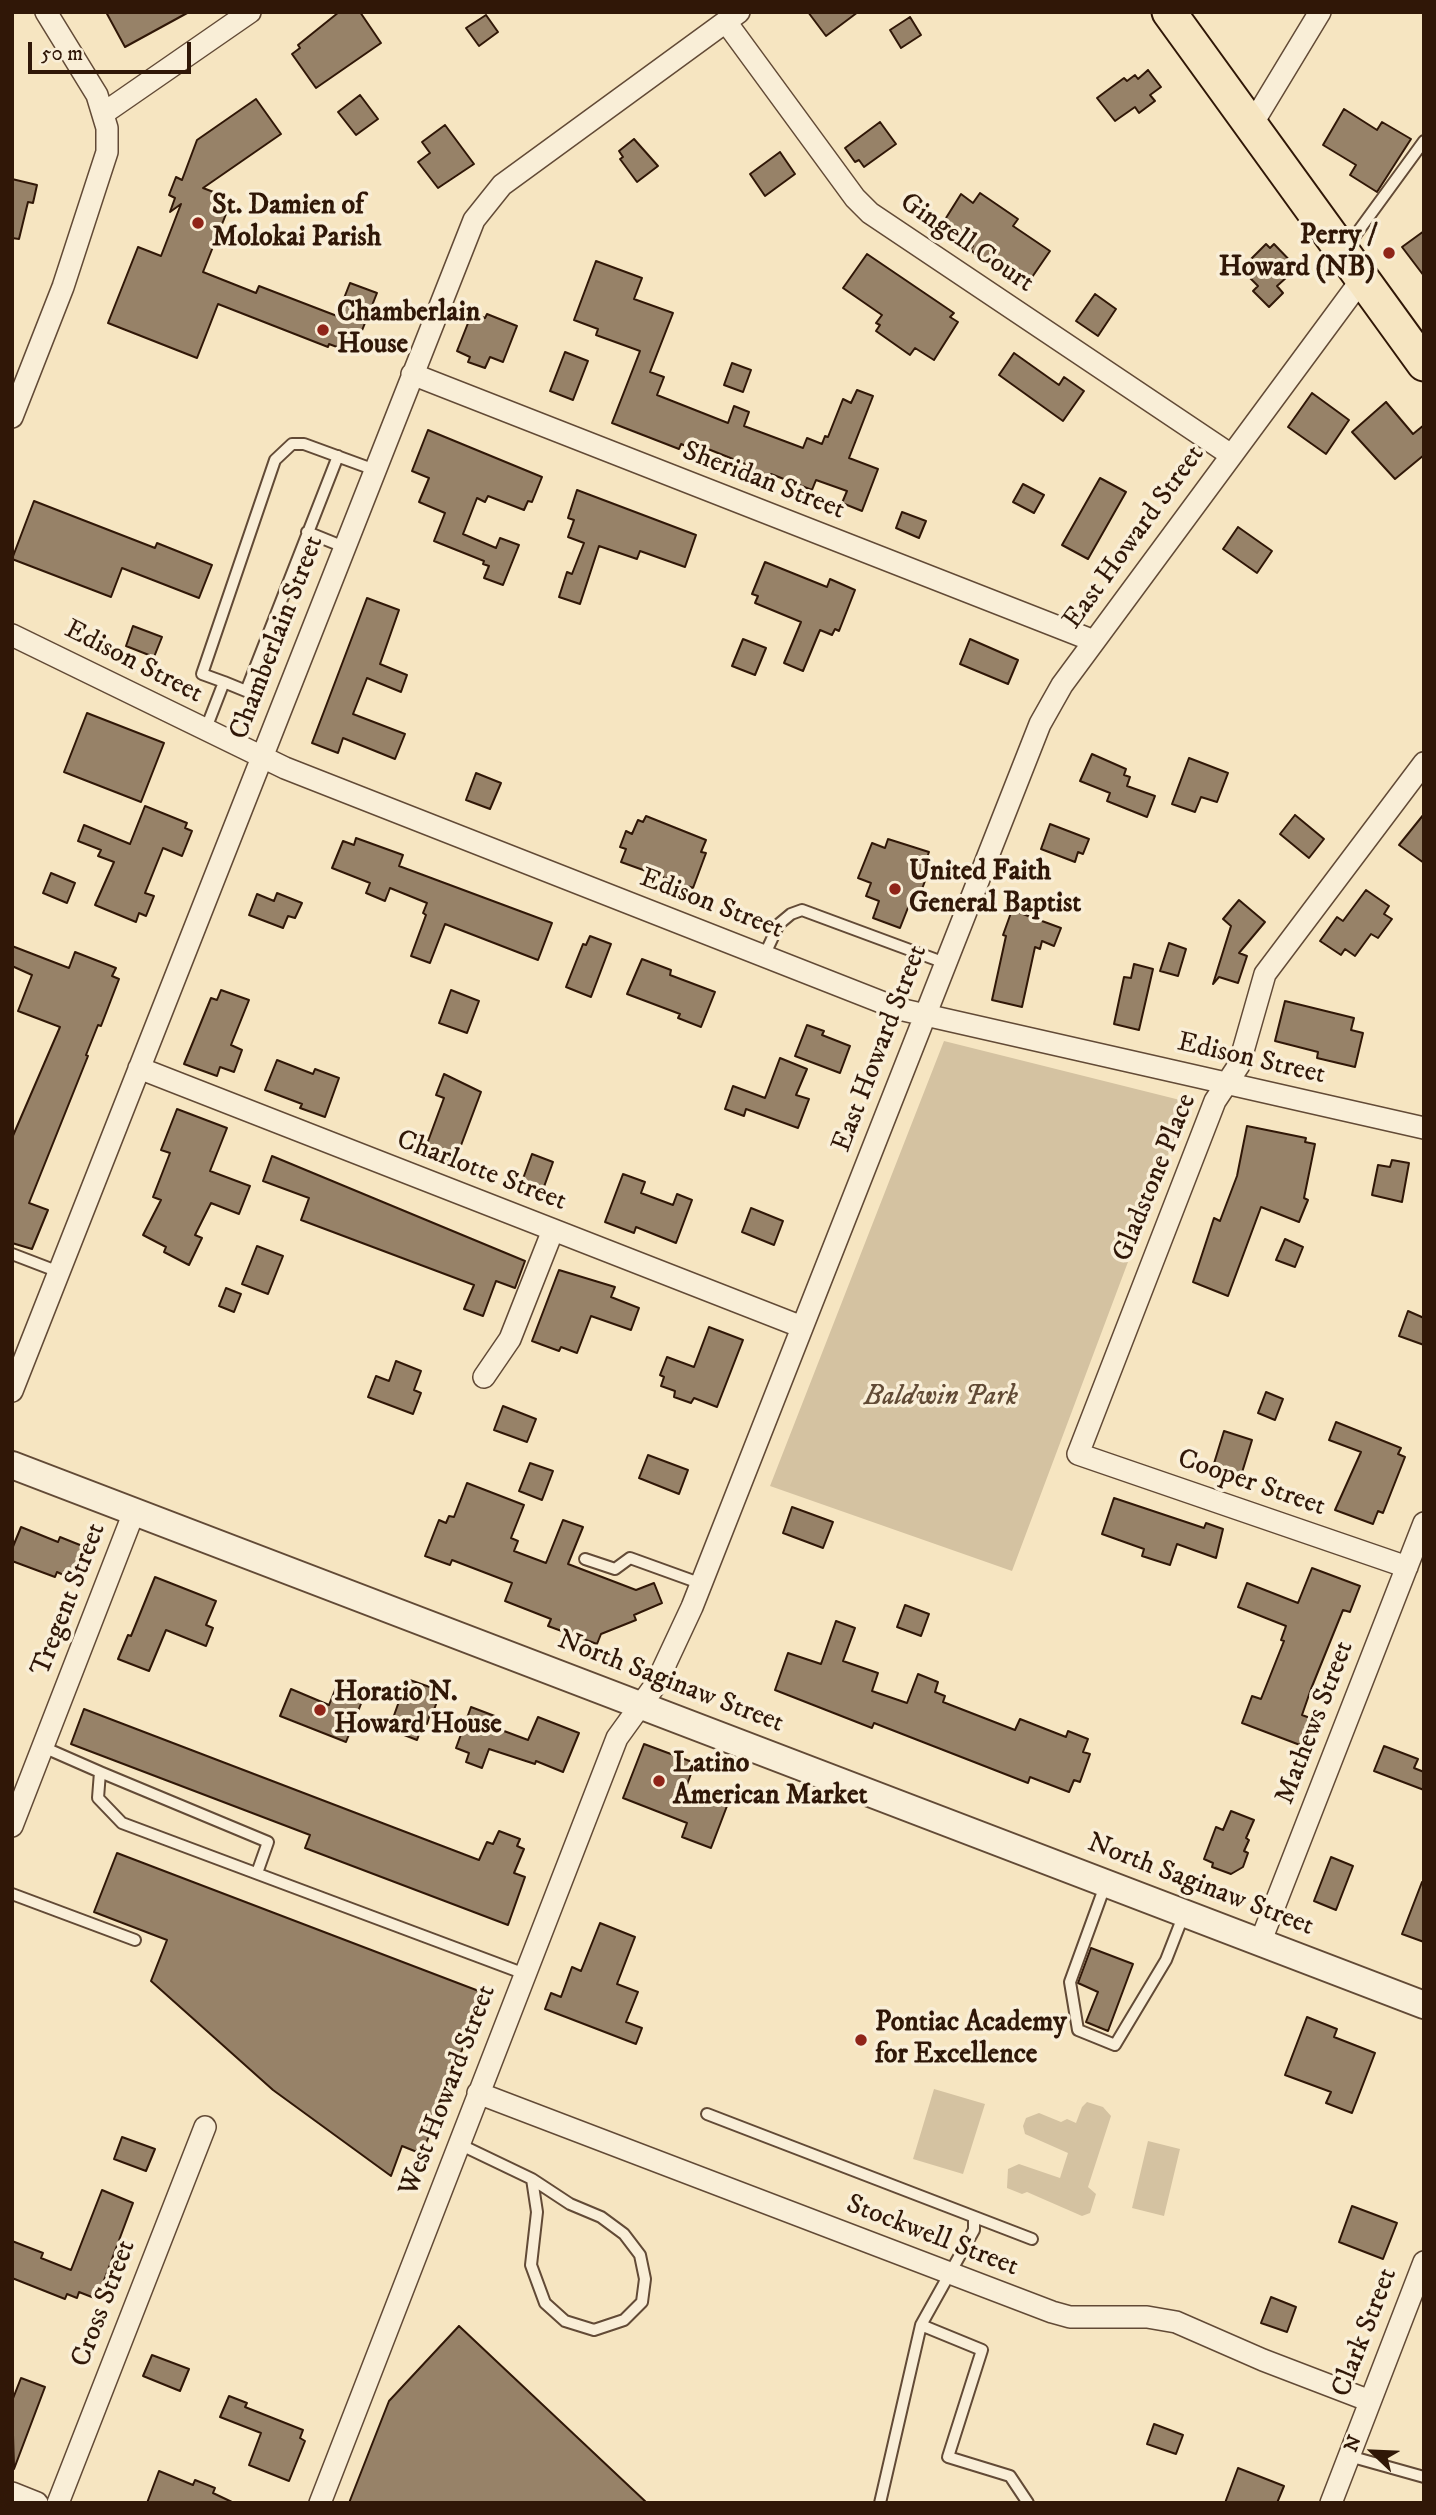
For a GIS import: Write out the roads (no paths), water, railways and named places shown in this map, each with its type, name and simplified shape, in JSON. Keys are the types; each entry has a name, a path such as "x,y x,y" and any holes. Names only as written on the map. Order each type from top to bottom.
{"main road":[{"path":"1168,12 1424,364"}],"street":[{"path":"12,417 64,286 104,168 108,136 104,113 93,88 46,12"},
{"path":"104,113 250,12"},
{"path":"1251,126 1320,12"},
{"name":"Chamberlain Street","path":"12,1391 468,233 489,198 733,17"},
{"name":"Gingell Court","path":"733,17 855,198 870,213 1231,455"},
{"name":"East Howard Street","path":"640,1705 671,1655 702,1584 1035,734 1056,694 1094,641 1362,279"},
{"name":"Sheridan Street","path":"412,374 1094,641"},
{"name":"Edison Street","path":"12,635 261,757 899,1009 1424,1128"},
{"name":"Gladstone Place","path":"1078,1454 1215,1101 1239,1065 1256,995 1269,965 1424,763"},
{"name":"Charlotte Street","path":"139,1068 802,1327"},
{"path":"484,1377 510,1339 553,1230"},
{"name":"Cooper Street","path":"1078,1454 1407,1567"},
{"name":"North Saginaw Street","path":"12,1465 1424,2005"},
{"name":"Tregent Street","path":"12,1826 18,1795 43,1747 134,1512"},
{"name":"Mathews Street","path":"1261,1943 1424,1523"},
{"name":"West Howard Street","path":"320,2503 617,1738 640,1705"},
{"name":"Stockwell Street","path":"478,2093 1061,2315 1147,2317 1176,2322 1272,2364 1370,2401"},
{"name":"Cross Street","path":"58,2503 205,2127"},
{"name":"Clark Street","path":"1331,2503 1424,2262"},
{"path":"12,2493 37,2503"}],"lane":[{"path":"1343,253 1424,141"},
{"path":"338,456 246,691 202,674 275,460 292,444 304,444 338,456 375,470"},
{"path":"307,532 344,547"},
{"path":"205,731 224,682"},
{"path":"764,956 779,925 791,914 802,910 945,963"},
{"path":"12,1254 59,1272"},
{"path":"585,1559 615,1569 630,1558 702,1584"},
{"path":"43,1747 268,1842 257,1873"},
{"path":"100,1772 98,1798 122,1823 525,1974"},
{"path":"1105,1884 1070,1982 1078,2030 1115,2045 1166,1960 1184,1914"},
{"path":"12,1894 135,1940"},
{"path":"707,2114 1032,2239"},
{"path":"459,2144 533,2179 570,2204 601,2217 624,2234 640,2255 645,2279 642,2302 624,2320 594,2330 565,2321 545,2303 531,2265 537,2212 533,2179"},
{"path":"880,2503 921,2325 974,2230 974,2217"},
{"path":"921,2325 982,2350 948,2457 1010,2476 1028,2503"},
{"path":"1349,2456 1424,2476"}],"place":[{"name":"St. Damien of Molokai Parish","path":"198,223"},
{"name":"Perry / Howard (NB)","path":"1389,253"},
{"name":"Chamberlain House","path":"323,330"},
{"name":"United Faith General Baptist","path":"895,889"},
{"name":"Horatio N. Howard House","path":"320,1710"},
{"name":"Latino American Market","path":"659,1781"},
{"name":"Pontiac Academy for Excellence","path":"861,2040"}],"park label":[{"name":"Baldwin Park","path":"941,1398"}]}
